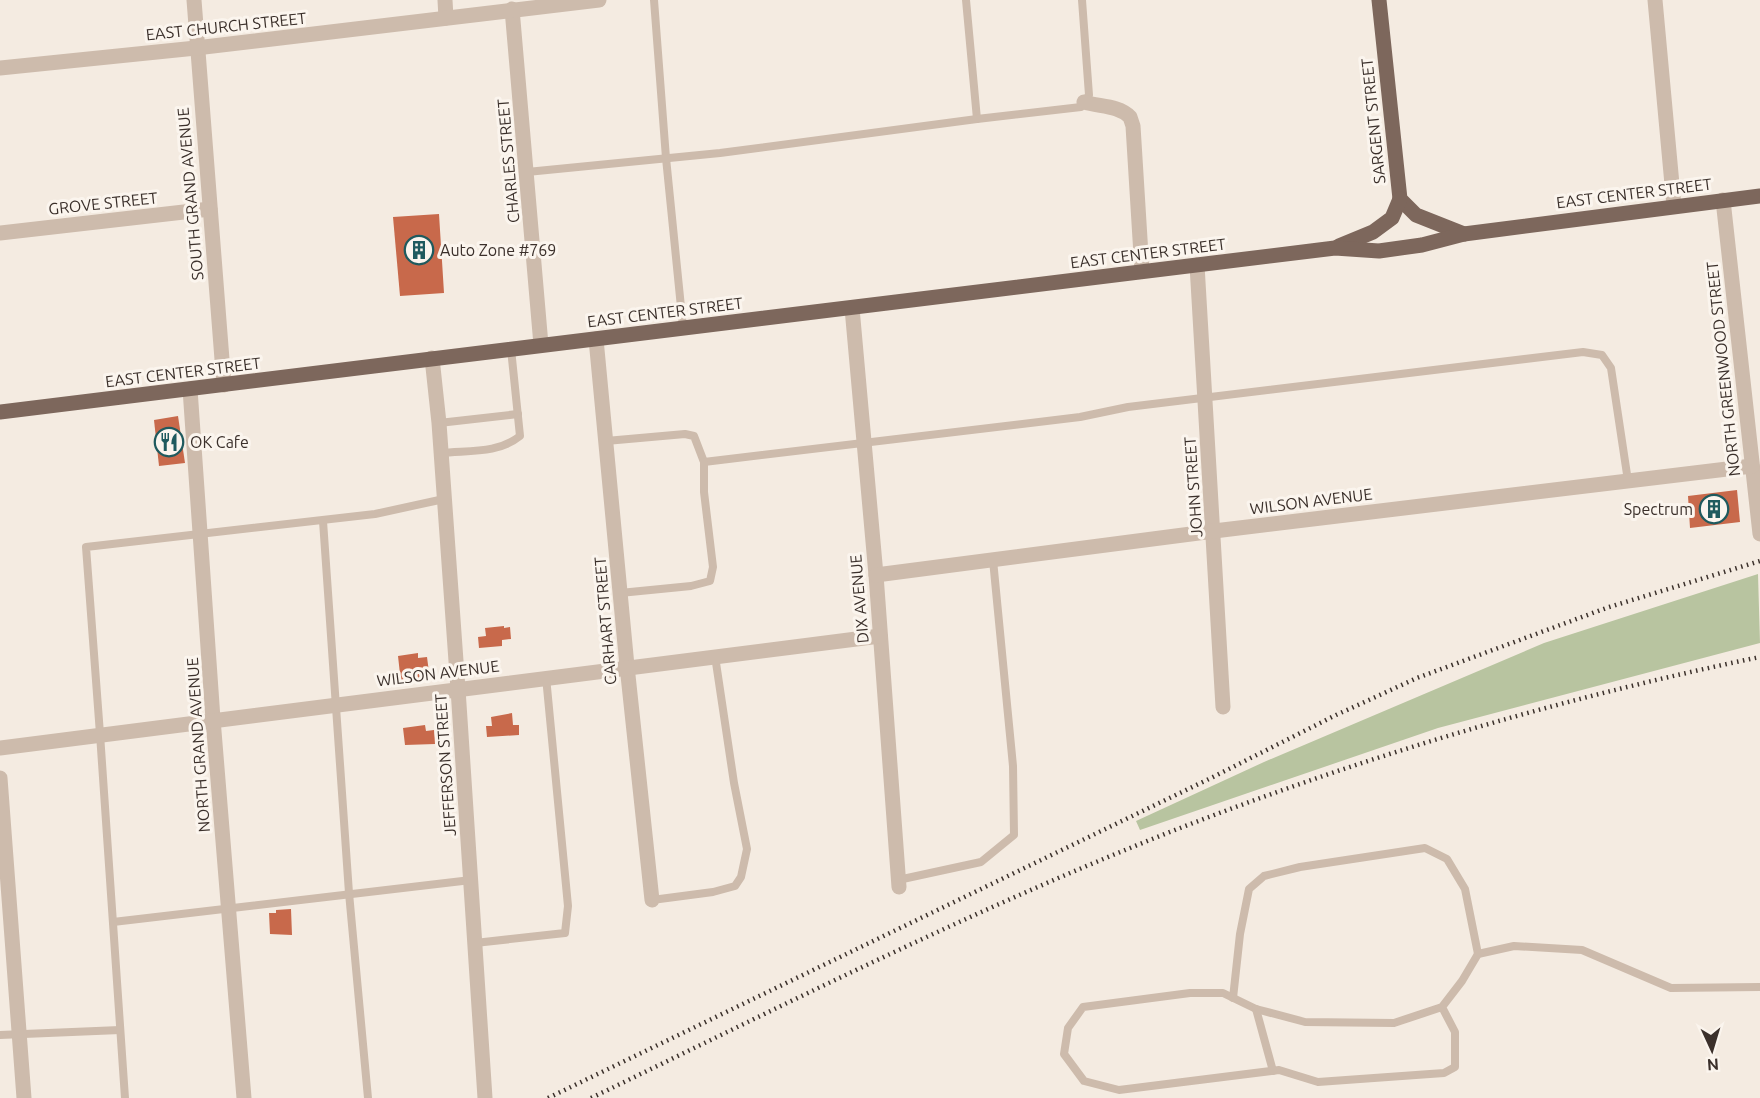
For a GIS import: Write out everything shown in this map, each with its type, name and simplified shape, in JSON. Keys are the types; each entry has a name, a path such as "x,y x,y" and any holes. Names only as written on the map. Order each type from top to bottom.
{"main road":[{"name":"SARGENT STREET","path":"1379,0 1400,199 1416,215 1464,234"},
{"name":"EAST CENTER STREET","path":"0,412 1335,248 1379,251 1422,245 1464,234 1760,196"},
{"name":"EAST CENTER STREET","path":"1335,248 1373,232 1392,218 1400,199"}],"street":[{"name":"SOUTH GRAND AVENUE","path":"194,0 224,386"},
{"path":"445,0 446,18"},
{"name":"EAST CHURCH STREET","path":"0,68 196,48 446,18 544,3 596,0"},
{"path":"1655,0 1674,206"},
{"name":"CHARLES STREET","path":"513,9 542,345"},
{"path":"1084,102 1119,109 1130,117 1133,126 1142,271"},
{"name":"NORTH GREENWOOD STREET","path":"1723,200 1760,534"},
{"name":"GROVE STREET","path":"0,232 210,209"},
{"name":"JOHN STREET","path":"1197,265 1223,707"},
{"name":"DIX AVENUE","path":"852,308 876,575 899,883"},
{"name":"CARHART STREET","path":"596,339 652,900"},
{"name":"JEFFERSON STREET","path":"432,358 439,423 485,1098"},
{"name":"NORTH GRAND AVENUE","path":"190,389 213,719 244,1098"},
{"name":"WILSON AVENUE","path":"876,575 1214,531 1752,466"},
{"name":"WILSON AVENUE","path":"0,748 627,666 880,636"},
{"path":"0,778 24,1098"}],"lane":[{"path":"654,0 682,327"},
{"path":"966,0 977,118"},
{"path":"527,172 720,153 977,118 1081,107 1089,95 1082,0"},
{"path":"441,453 500,448 520,436 511,349"},
{"path":"704,462 1080,417 1128,407 1583,352 1602,355 1611,368 1628,481"},
{"path":"439,423 518,414"},
{"path":"606,441 685,434 694,436 704,462 704,492 713,567 710,581 691,586 620,593"},
{"path":"124,1098 86,547 323,521 375,514 444,499"},
{"path":"323,521 349,893 368,1098"},
{"path":"899,883 981,862 1014,835 1013,766 993,560"},
{"path":"652,900 713,892 735,886 741,877 747,849 734,783 715,656"},
{"path":"475,943 565,933 568,906 546,677"},
{"path":"1233,998 1240,934 1249,889 1264,876 1300,867 1425,848 1447,859 1465,889 1478,954 1462,981 1442,1007 1394,1023 1305,1022 1256,1009 1233,998 1223,993 1190,993 1083,1007 1068,1028 1064,1054 1084,1081 1119,1090 1279,1070 1318,1082 1444,1073 1455,1067 1455,1032 1442,1007"},
{"path":"112,922 471,880"},
{"path":"1478,954 1514,946 1582,950 1671,988 1760,987"},
{"path":"1256,1009 1273,1071"},
{"path":"0,1035 120,1030"}],"green space":[{"path":"1758,574 1760,643 1438,728 1140,830 1136,821 1264,762 1544,643"}],"building":[{"name":"Auto Zone #769","path":"439,214 444,293 400,296 393,217"},
{"name":"OK Cafe","path":"178,416 185,463 159,466 154,420"},
{"name":"Spectrum","path":"1737,490 1740,522 1690,528 1688,496"},
{"path":"504,626 504,628 510,627 511,639 502,640 502,646 479,648 478,637 486,636 485,628"},
{"path":"418,653 418,658 427,657 430,680 401,683 398,656"},
{"path":"512,713 513,725 519,725 519,735 487,737 486,726 492,726 491,717"},
{"path":"425,725 426,731 434,730 435,744 405,745 403,728"},
{"path":"291,909 292,935 270,934 269,913"}],"railway":[{"path":"548,1098 1211,778 1336,715 1417,678 1609,607 1760,561"},
{"path":"591,1098 954,925 1175,830 1319,778 1464,731 1611,691 1760,657"}],"place":[{"name":"Auto Zone #769","path":"419,250"},
{"name":"OK Cafe","path":"169,442"},
{"name":"Spectrum","path":"1714,509"}]}
